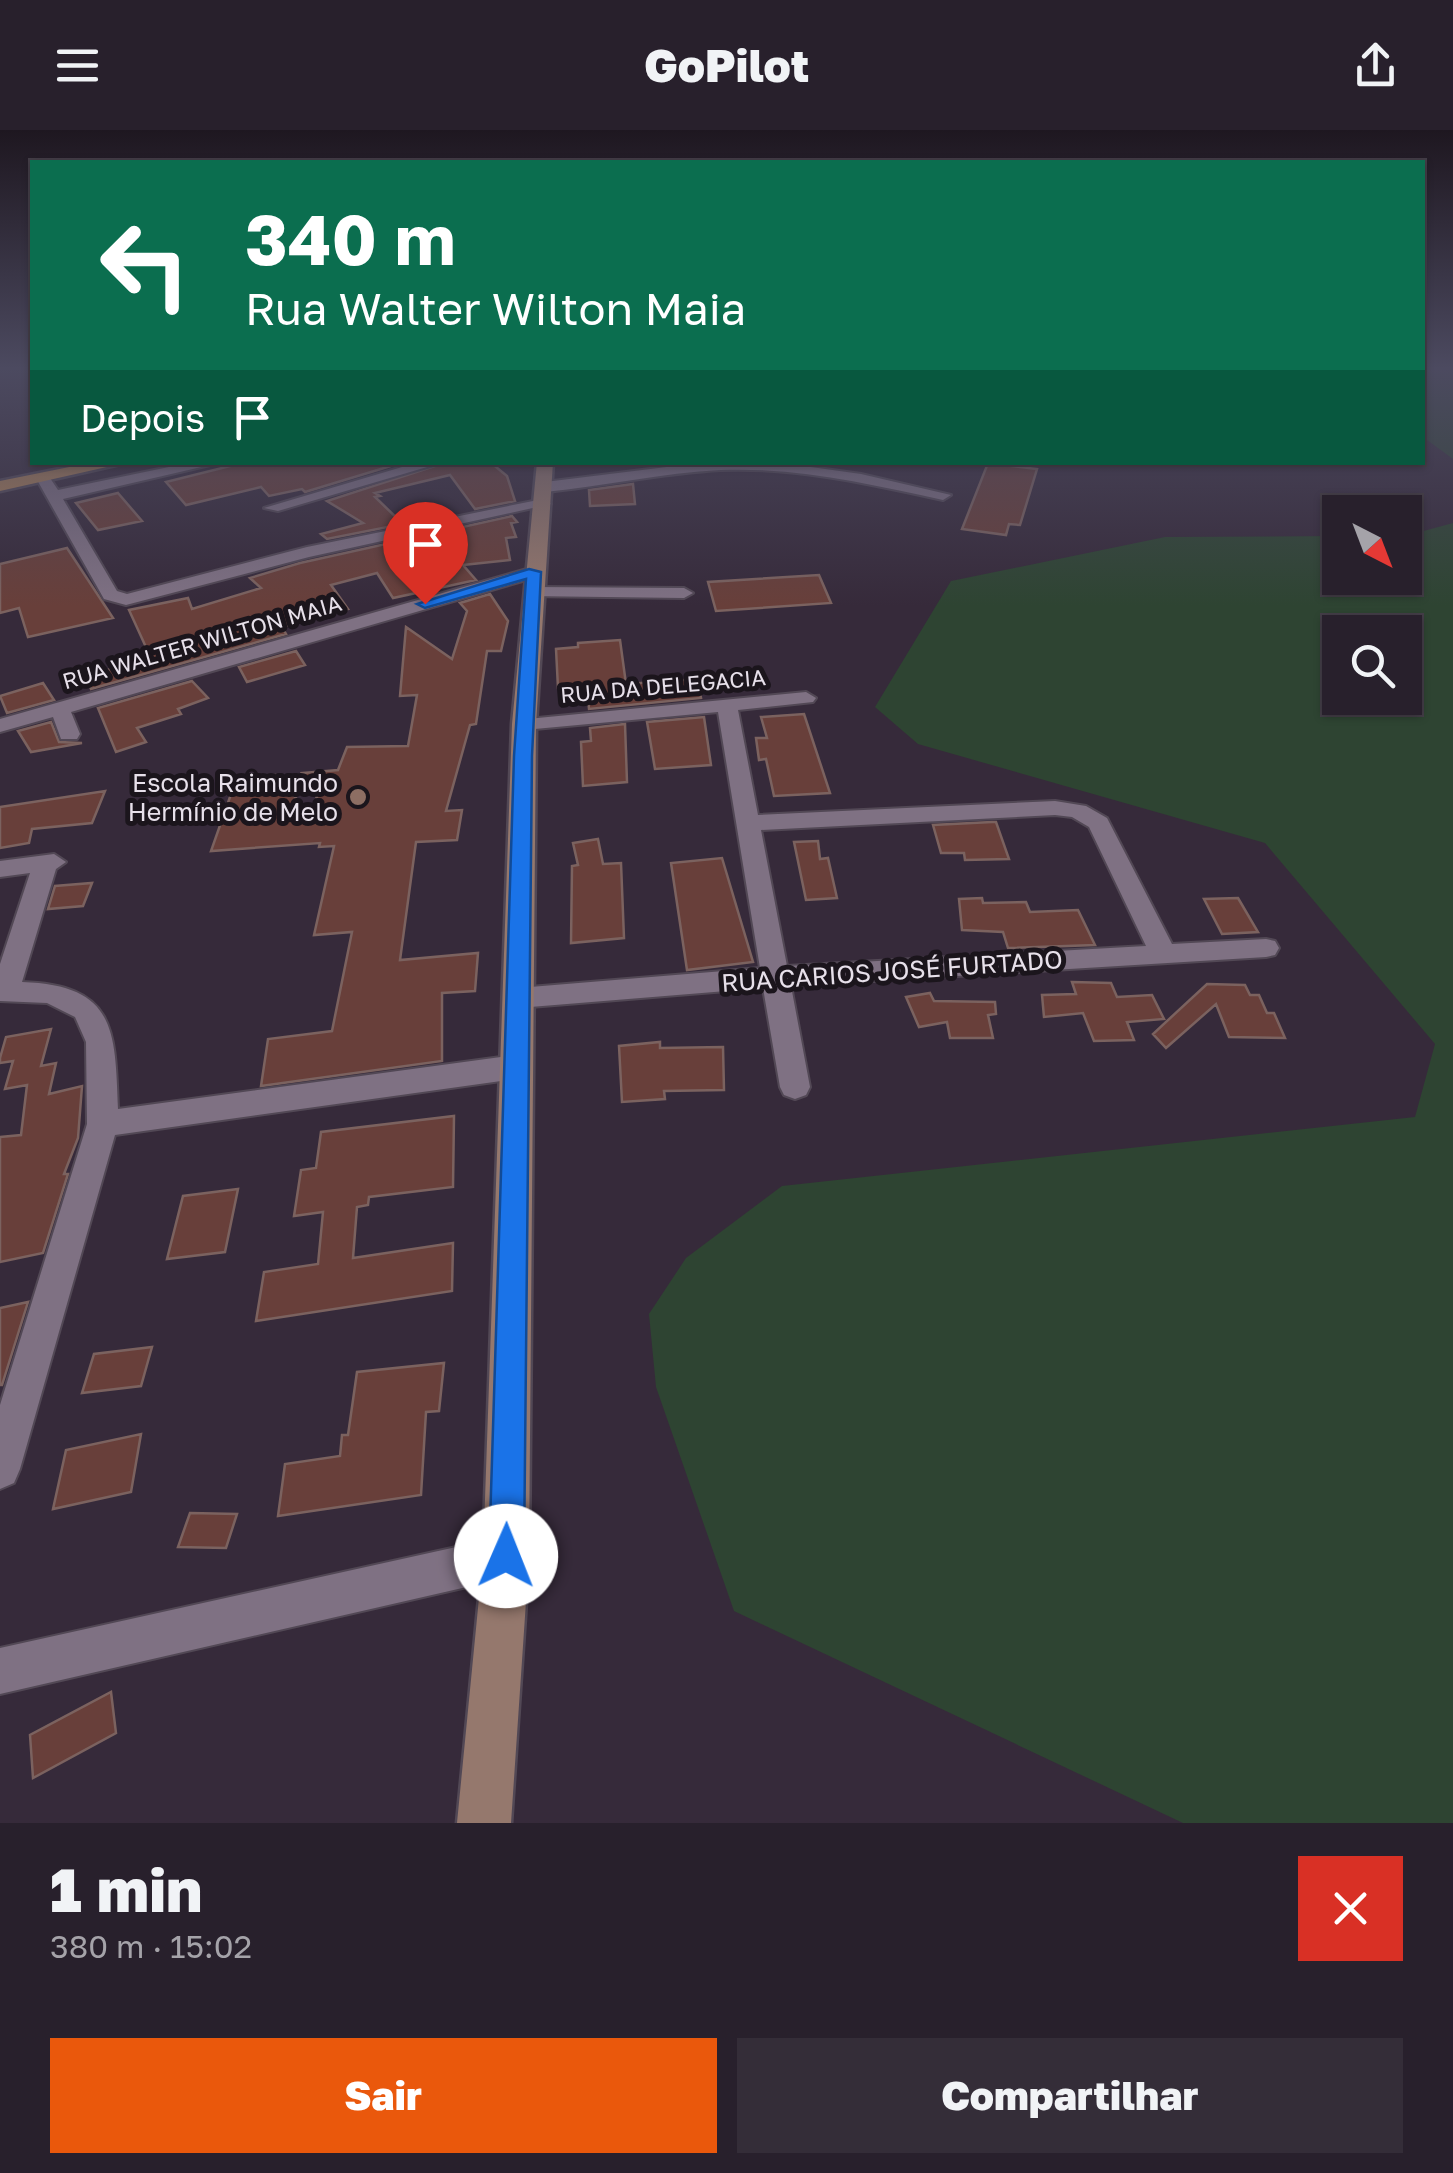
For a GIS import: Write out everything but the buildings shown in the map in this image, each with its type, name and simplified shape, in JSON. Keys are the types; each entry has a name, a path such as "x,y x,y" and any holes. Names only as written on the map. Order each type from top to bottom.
{"main road":[{"path":"0,486 106,465"}],"street":[{"path":"53,496 202,465"},
{"path":"272,508 427,465"},
{"path":"43,478 110,595 126,600 544,485 708,467 755,466 810,469 943,495"},
{"path":"481,1820 506,1556 524,724 544,485"},
{"name":"RUA WALTER WILTON MAIA","path":"0,726 533,582 684,593"},
{"name":"RUA DA DELEGACIA","path":"524,724 806,698"},
{"path":"727,706 795,1087"},
{"path":"60,709 68,734"},
{"path":"748,823 1055,808 1078,811 1098,822 1164,954"},
{"path":"0,870 50,862 2,991 52,994 86,1010 101,1042 103,1124 0,1469"},
{"name":"RUA CARIOS JOSÉ FURTADO","path":"518,998 775,977 1266,948"},
{"path":"103,1124 516,1067"},
{"path":"0,1670 506,1556"}],"green space":[{"path":"1438,448 1453,448 1453,459"},
{"path":"1453,523 1453,1823 1183,1823 734,1611 656,1387 649,1314 686,1258 782,1186 1415,1117 1435,1044 1265,843 918,744 875,707 951,581 1165,537 1322,536 1322,595 1422,595 1422,531"}],"place":[{"name":"Escola Raimundo Hermínio de Melo","path":"358,797"}],"route":[{"path":"425,604 534,572 523,756 506,1556"}]}
